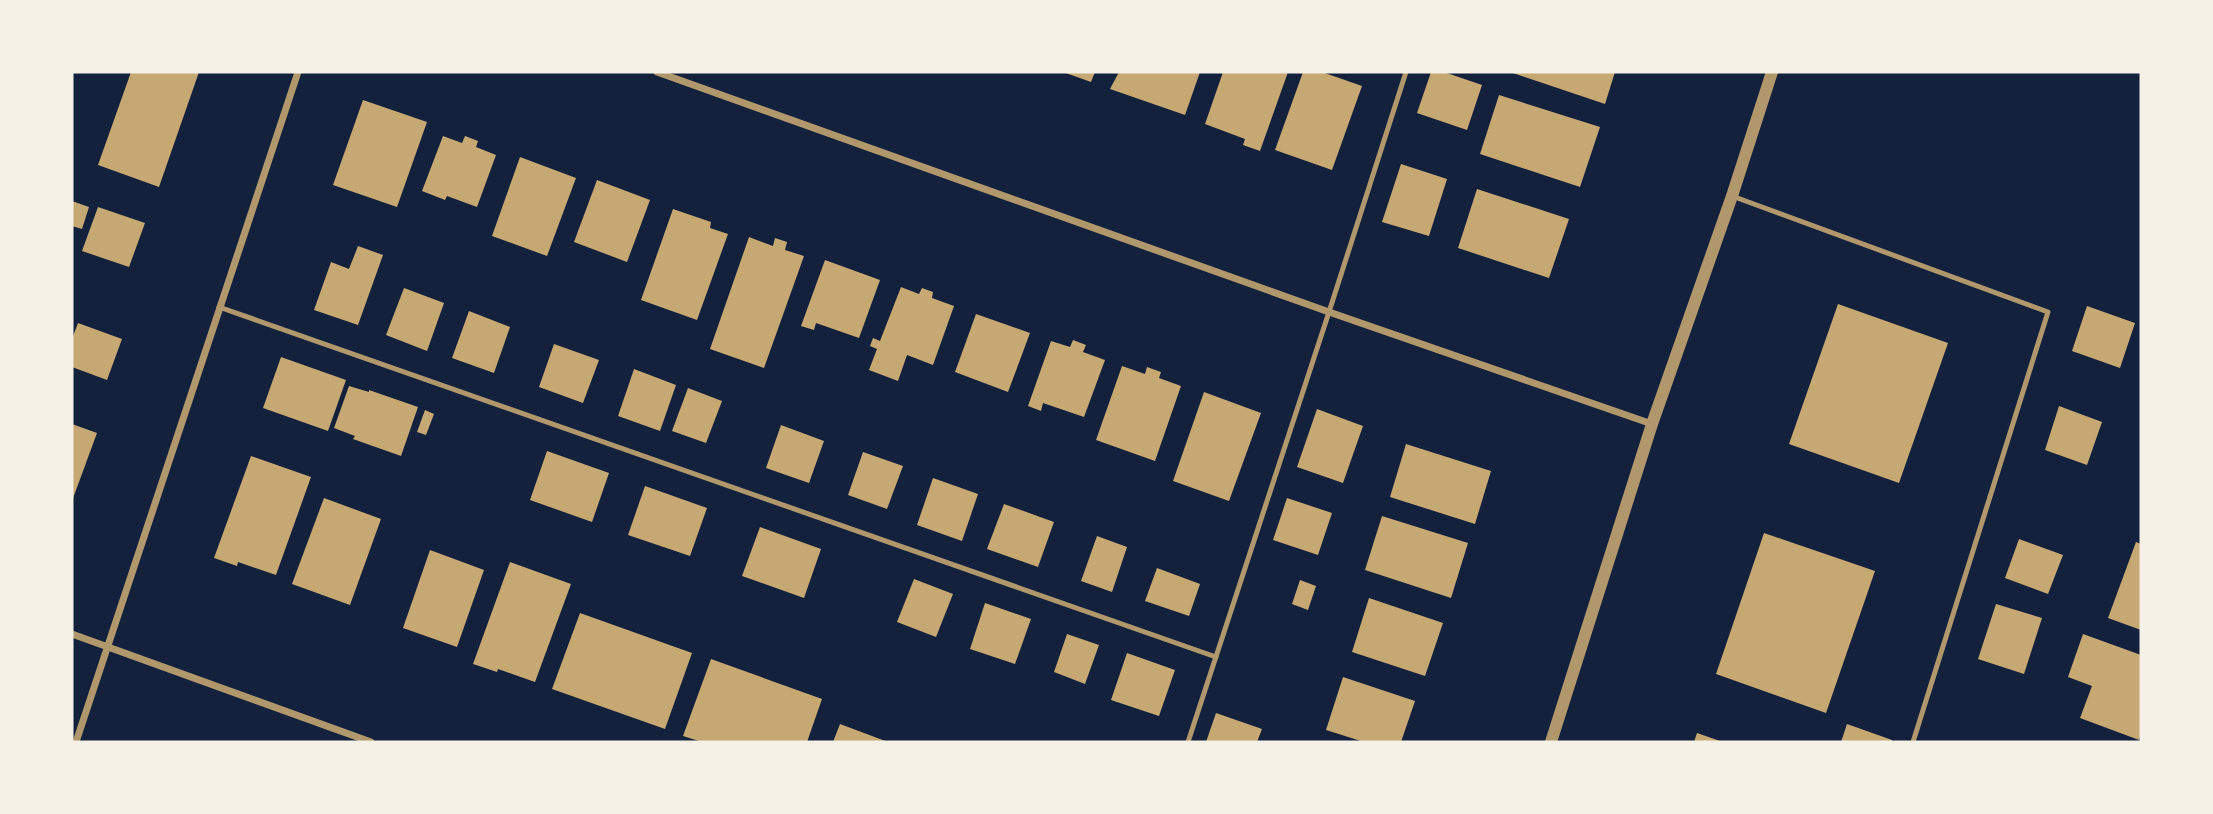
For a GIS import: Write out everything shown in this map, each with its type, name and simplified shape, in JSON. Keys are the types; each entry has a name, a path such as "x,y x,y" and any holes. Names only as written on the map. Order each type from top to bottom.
{"street":[{"path":"76,742 298,72"},
{"path":"657,72 1329,312 1652,424"},
{"path":"1551,742 1652,424 1732,196 1772,72"},
{"path":"72,634 371,742"}],"lane":[{"path":"1188,742 1406,72"},
{"path":"1732,196 2048,313 1913,742"},
{"path":"219,307 1216,657"}],"building":[{"path":"131,72 199,72 159,187 98,165"},
{"path":"1063,72 1095,72 1091,82"},
{"path":"1119,72 1200,72 1185,115 1110,89"},
{"path":"1223,72 1288,72 1260,151 1243,145 1245,139 1205,124"},
{"path":"1303,72 1322,72 1362,86 1332,170 1275,150"},
{"path":"1431,72 1444,72 1482,85 1467,130 1417,113"},
{"path":"1510,72 1615,72 1605,104"},
{"path":"1499,95 1600,127 1580,187 1480,154"},
{"path":"363,100 427,122 397,207 333,185"},
{"path":"443,136 462,143 465,136 478,141 476,147 496,155 477,207 447,196 445,200 422,191"},
{"path":"520,157 576,178 547,256 492,236"},
{"path":"1401,164 1447,179 1429,236 1382,222"},
{"path":"597,180 650,200 627,262 574,242"},
{"path":"1477,189 1569,219 1549,278 1458,248"},
{"path":"72,201 89,207 82,229 72,226"},
{"path":"98,207 145,223 129,267 82,251"},
{"path":"673,209 711,222 710,228 728,234 697,320 641,300"},
{"path":"749,237 773,246 775,238 787,242 785,250 804,256 764,368 710,349"},
{"path":"358,246 383,255 358,325 314,310 331,262 349,269"},
{"path":"825,260 880,280 859,338 816,323 814,330 801,326"},
{"path":"901,287 919,294 922,288 933,292 932,298 954,306 933,365 907,355 898,381 869,370 877,349 870,346 873,338 880,341"},
{"path":"404,288 444,303 427,351 386,335"},
{"path":"1838,304 1948,343 1899,483 1789,444"},
{"path":"2087,306 2135,323 2120,368 2072,351"},
{"path":"469,311 510,327 494,373 452,358"},
{"path":"976,314 1030,333 1008,392 955,372"},
{"path":"78,323 122,339 107,380 72,367 72,339"},
{"path":"1073,340 1086,345 1083,352 1105,360 1084,417 1043,403 1041,411 1028,406 1051,341 1070,347"},
{"path":"554,344 599,360 583,403 539,387"},
{"path":"281,357 346,380 328,431 263,408"},
{"path":"1122,366 1145,374 1147,367 1161,372 1159,378 1181,386 1155,461 1096,440"},
{"path":"634,369 676,385 660,431 618,416"},
{"path":"349,386 418,407 401,456 353,439 355,436 334,428"},
{"path":"688,388 722,401 706,443 672,431"},
{"path":"1204,392 1261,413 1229,501 1173,481"},
{"path":"2059,406 2102,422 2087,465 2045,450"},
{"path":"1317,409 1363,426 1343,483 1297,467"},
{"path":"425,410 434,414 426,435 417,432"},
{"path":"72,424 97,433 72,501"},
{"path":"781,425 824,441 809,483 766,468"},
{"path":"1406,444 1491,471 1475,524 1390,497"},
{"path":"547,451 609,473 592,522 530,500"},
{"path":"863,452 903,466 887,509 848,495"},
{"path":"251,456 311,477 276,575 238,562 237,566 214,558"},
{"path":"933,478 978,494 962,541 917,525"},
{"path":"645,486 707,508 690,556 628,535"},
{"path":"324,498 381,519 350,605 292,584"},
{"path":"1287,498 1332,513 1318,555 1273,540"},
{"path":"1004,504 1054,522 1038,567 987,549"},
{"path":"1382,516 1468,543 1451,598 1365,570"},
{"path":"760,527 821,549 804,598 742,576"},
{"path":"1764,533 1875,571 1826,713 1716,674"},
{"path":"1097,536 1127,547 1112,592 1081,581"},
{"path":"2019,539 2063,555 2048,594 2005,578"},
{"path":"2136,542 2141,544 2141,630 2108,618"},
{"path":"430,550 484,570 457,647 403,628"},
{"path":"510,562 571,584 535,682 498,669 497,672 473,664"},
{"path":"1157,568 1200,584 1189,616 1145,601"},
{"path":"914,579 953,594 936,637 897,622"},
{"path":"1300,580 1316,586 1308,610 1292,604"},
{"path":"1369,598 1443,623 1425,676 1352,652"},
{"path":"985,603 1031,619 1015,664 970,649"},
{"path":"1996,604 2042,618 2024,674 1978,659"},
{"path":"580,613 692,653 665,729 552,689"},
{"path":"1067,634 1099,645 1085,684 1054,672"},
{"path":"2083,634 2141,655 2139,740 2080,718 2092,686 2068,677"},
{"path":"1127,653 1175,670 1159,716 1111,700"},
{"path":"711,659 822,699 807,742 702,742 683,736"},
{"path":"1343,677 1415,701 1401,742 1364,742 1326,730"},
{"path":"1216,713 1262,729 1257,742 1206,742"},
{"path":"840,724 888,742 833,742"},
{"path":"1847,724 1892,740 1841,742"},
{"path":"1697,733 1723,742 1694,742"}]}
